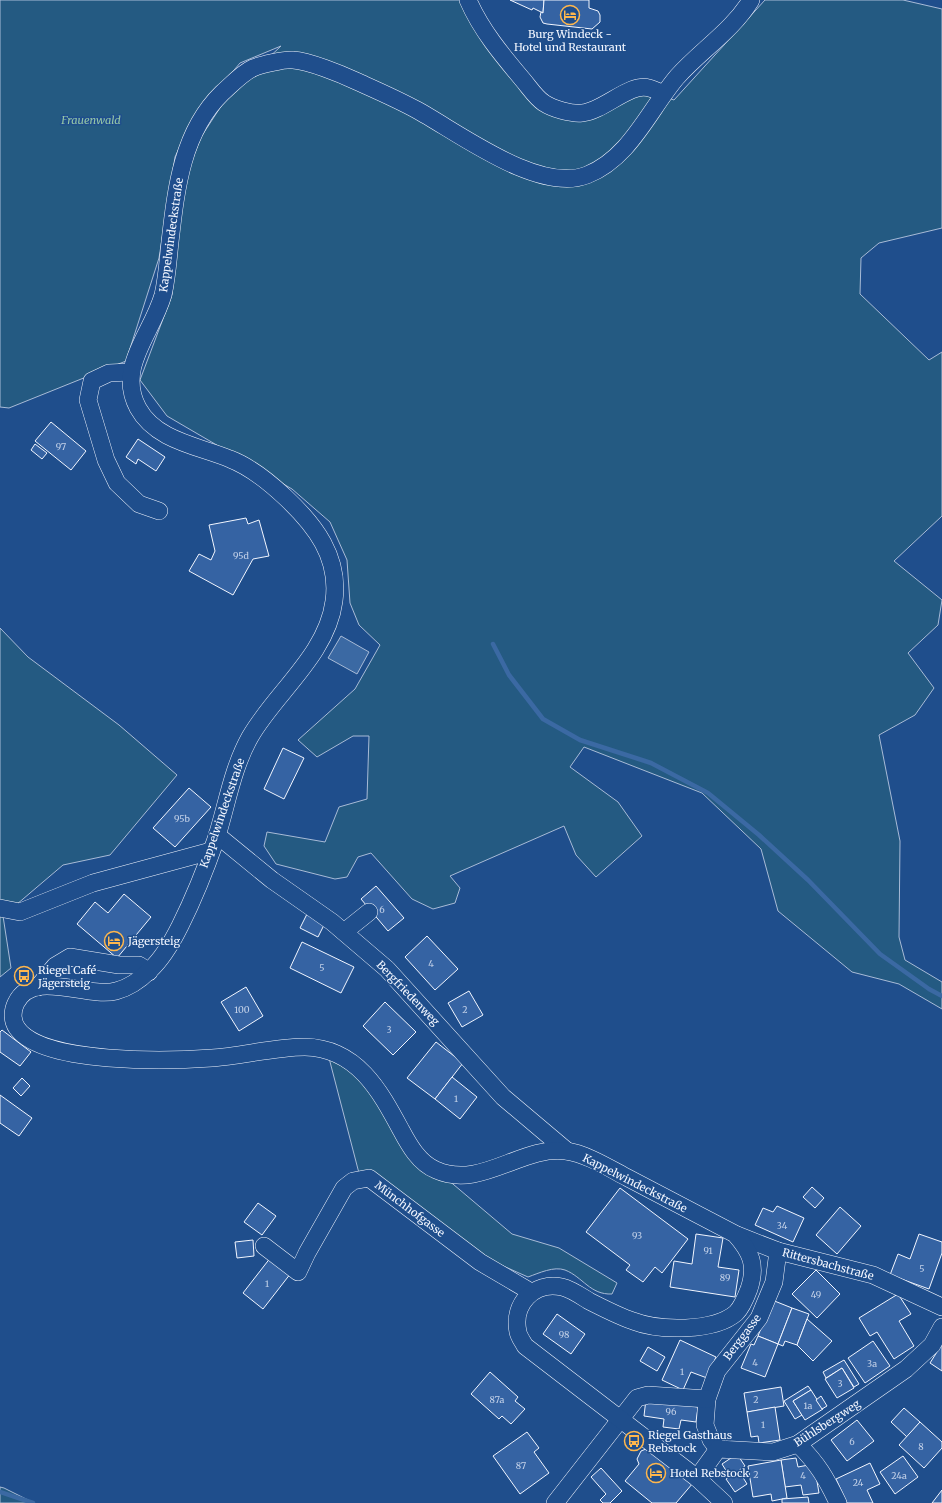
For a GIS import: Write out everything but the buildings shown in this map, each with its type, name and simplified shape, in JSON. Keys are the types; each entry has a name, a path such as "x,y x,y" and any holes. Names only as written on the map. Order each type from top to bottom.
{"street":[{"path":"468,0 480,26 543,103 561,110 581,113 595,110 611,103 628,91 648,87 663,94"},
{"name":"Kappelwindeckstraße","path":"531,1292 541,1287 564,1287 598,1306 633,1322 653,1327 706,1326 724,1320 736,1312 745,1299 751,1283 752,1263 748,1249 735,1234 618,1172 567,1151 536,1155 478,1174 456,1175 435,1170 421,1160 409,1145 374,1084 362,1071 345,1058 326,1050 306,1047 211,1058 149,1060 99,1057 47,1048 28,1038 18,1030 13,1021 13,1009 16,1001 28,990 38,987 53,986 98,993 112,993 126,988 149,972 172,941 187,912 217,835 236,766 253,733 309,660 328,625 334,601 330,554 320,534 308,519 279,490 256,473 234,460 200,450 170,436 148,422 136,405 131,388 130,372 158,311 165,286 176,189 183,161 195,130 208,107 234,82 254,68 291,59 336,71 408,105 511,164 539,176 562,180 584,177 611,161 633,137 663,94 682,72 742,15 751,0"},
{"path":"130,372 109,373 92,381 88,400 106,460 117,483 138,504 159,512"},
{"name":"Bergfriedenweg","path":"217,835 272,880 302,900 344,932 387,969 503,1097 567,1151"},
{"path":"0,908 20,912 93,883 211,851"},
{"path":"344,932 369,912"},
{"path":"38,987 55,966 70,957 119,965 139,965 149,972"},
{"name":"Münchhofgasse","path":"264,1246 298,1272 307,1253 344,1188 353,1181 370,1178 480,1262 531,1292"},
{"name":"Rittersbachstraße","path":"735,1234 778,1251 873,1275 942,1307"},
{"name":"Berggasse","path":"718,1449 710,1440 705,1425 707,1399 717,1371 759,1318 774,1282 778,1251"},
{"path":"531,1292 522,1303 518,1318 518,1333 525,1346 697,1478 724,1503"},
{"name":"Bühlsbergweg","path":"718,1449 773,1452 798,1444 906,1369 932,1345 942,1327"},
{"path":"555,1503 636,1398 648,1395 707,1399"},
{"path":"798,1444 814,1459 823,1472 838,1503"},
{"path":"697,1478 718,1449"}],"green space":[{"name":"Frauenwald","path":"0,0 463,0 560,115 630,95 657,94 674,100 765,0 903,0 942,9 942,228 879,243 861,258 860,294 929,360 942,352 942,516 894,561 942,600 938,625 908,653 934,688 915,715 879,735 900,841 899,937 905,960 942,982 942,1009 899,984 852,972 778,911 761,849 702,793 584,747 570,767 618,802 642,836 596,877 576,855 564,826 450,876 460,888 455,903 433,909 412,899 371,853 358,857 347,877 335,879 276,864 264,846 267,832 325,842 339,807 367,799 369,736 353,736 317,757 298,740 355,689 380,645 359,625 350,603 347,560 330,522 292,489 167,416 140,380 172,295 184,180 201,137 227,97 281,46 240,63 192,120 175,157 159,258 126,361 9,408 0,407"},
{"path":"0,628 28,657 119,725 177,775 110,855 63,865 3,916 11,968 0,977"},
{"path":"329,1058 354,1074 379,1102 409,1158 423,1172 447,1179 512,1234 559,1248 617,1283 612,1294 604,1294 592,1289 565,1270 551,1269 528,1277 483,1257 360,1177"},
{"path":"0,1487 4,1488 34,1503 0,1503"}],"shaded area":[{"path":"341,636 369,652 357,674 328,658"}],"waterway":[{"path":"493,644 509,675 543,719 580,740 651,763 708,793 759,835 808,880 880,954 929,989 942,996"},
{"path":"0,1492 33,1503"}],"place":[{"name":"Burg Windeck - Hotel und Restaurant","path":"570,15"},
{"name":"Jägersteig","path":"114,941"},
{"name":"Riegel Café Jägersteig","path":"24,976"},
{"name":"Riegel Gasthaus Rebstock","path":"634,1441"},
{"name":"Hotel Rebstock","path":"656,1473"}]}
